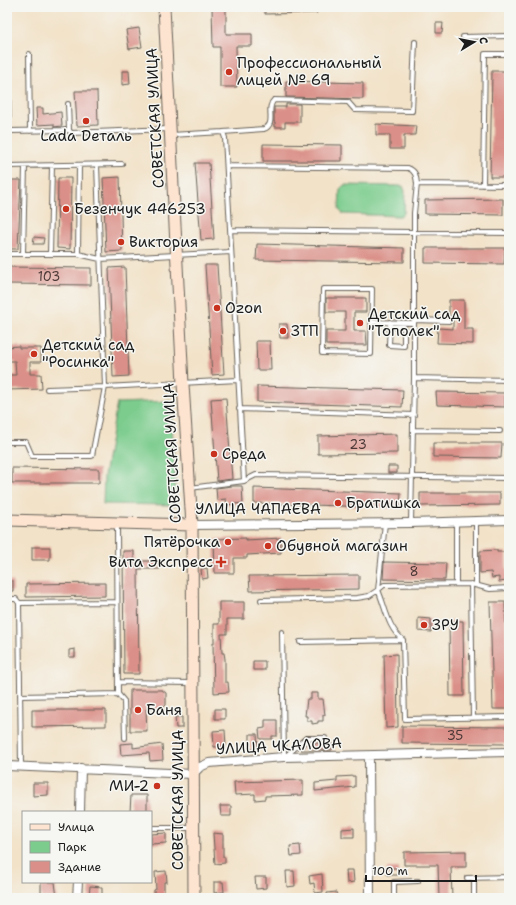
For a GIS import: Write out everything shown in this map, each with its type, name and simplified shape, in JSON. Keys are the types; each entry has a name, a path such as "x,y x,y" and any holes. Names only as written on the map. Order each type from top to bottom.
{"street":[{"name":"СОВЕТСКАЯ УЛИЦА","path":"164,7 183,384 192,525 194,898"},
{"name":"УЛИЦА ЧАПАЕВА","path":"7,520 192,525 476,522 509,520"},
{"name":"УЛИЦА ЧКАЛОВА","path":"193,774 200,767 209,763 284,757 509,752"},
{"path":"369,756 370,898"},
{"path":"7,766 193,774"},
{"path":"80,811 81,768"},
{"path":"78,883 78,898"}],"lane":[{"path":"463,37 509,36"},
{"path":"7,40 9,131 69,130 71,133 223,132 268,128 271,124 271,105 274,100 348,102 355,110 412,111 415,42"},
{"path":"29,54 30,131"},
{"path":"483,185 485,54 509,54"},
{"path":"68,104 69,130"},
{"path":"223,132 227,166 230,252 244,481"},
{"path":"7,166 122,164"},
{"path":"78,254 79,165"},
{"path":"7,442 26,442 32,456 92,456 105,387 97,165"},
{"path":"23,254 25,166"},
{"path":"50,254 52,166"},
{"path":"227,166 408,168 413,170 416,174 417,184 414,231 414,430 411,523"},
{"path":"417,184 509,185"},
{"path":"230,230 509,233"},
{"path":"7,254 78,254 100,259 230,252"},
{"path":"323,288 372,289 372,322 371,354 322,353 323,288"},
{"path":"390,325 414,321 449,320"},
{"path":"372,322 404,327 404,346 389,345 390,325"},
{"path":"414,378 509,380"},
{"path":"47,389 183,384 238,380"},
{"path":"239,409 414,415"},
{"path":"414,430 500,431"},
{"path":"190,488 244,481 256,475 509,478"},
{"path":"456,522 456,584"},
{"path":"476,522 476,586"},
{"path":"117,523 118,694 124,701 125,738"},
{"path":"385,523 378,590 387,620 397,635 404,640"},
{"path":"471,584 473,718"},
{"path":"261,600 357,598 369,596 384,585 471,584 490,589 509,588"},
{"path":"7,599 16,599 19,603 21,767"},
{"path":"19,603 117,602"},
{"path":"282,632 284,757"},
{"path":"404,640 405,719 509,717"},
{"path":"300,642 404,640"},
{"path":"118,682 192,683"},
{"path":"20,696 118,694"},
{"path":"284,757 306,738 325,738"},
{"path":"152,828 193,828"},
{"path":"467,878 509,877"},
{"path":"474,878 474,898"},
{"path":"394,898 394,882 418,882"}],"green space":[{"path":"344,185 403,186 405,191 404,213 400,216 343,214 339,210 340,189"},
{"path":"171,401 176,505 103,504 104,476 117,403"}],"building":[{"path":"212,7 226,7 226,34 252,34 252,46 236,46 237,87 220,87 220,47 213,47"},
{"path":"265,7 317,7 317,13 265,14"},
{"path":"436,23 443,23 442,33 436,33"},
{"path":"139,28 142,47 129,49 126,30"},
{"path":"122,71 129,71 130,84 122,85"},
{"path":"492,71 507,71 505,177 490,177"},
{"path":"286,81 363,83 363,99 286,97"},
{"path":"75,91 97,91 98,125 77,126"},
{"path":"286,104 300,104 300,122 285,122 285,127 275,127 274,107 286,107"},
{"path":"36,108 43,108 43,114 61,112 62,126 54,127 54,124 37,125"},
{"path":"376,124 416,126 415,135 404,135 404,149 390,149 390,135 376,135"},
{"path":"263,144 342,145 342,161 263,161"},
{"path":"195,163 209,163 214,239 201,240"},
{"path":"120,177 122,251 106,252 103,178"},
{"path":"58,178 71,178 70,249 57,248"},
{"path":"7,180 21,180 18,249 7,249"},
{"path":"503,199 503,215 425,214 425,200"},
{"path":"34,237 44,238 43,244 33,244"},
{"path":"257,244 404,248 404,262 256,260"},
{"path":"425,248 505,248 504,264 425,263"},
{"path":"205,265 217,265 224,374 212,375"},
{"path":"7,267 91,268 91,285 7,284"},
{"path":"125,267 129,376 113,377 109,268"},
{"path":"326,298 366,298 366,312 354,312 354,331 366,331 367,345 326,345 326,331 345,331 345,312 326,312"},
{"path":"449,300 464,300 464,329 473,329 473,344 437,343 438,328 453,329 453,316 449,316"},
{"name":"ЗТП","path":"279,324 287,324 288,338 280,338"},
{"path":"256,341 270,341 271,370 257,370"},
{"path":"19,346 19,348 41,348 41,362 30,362 30,374 41,374 42,389 7,390 7,375 16,375 15,361 7,361 7,347"},
{"path":"257,386 403,390 402,407 257,402"},
{"path":"436,392 505,393 505,407 437,405"},
{"path":"226,398 232,479 217,481 211,399"},
{"path":"397,434 397,453 318,454 318,436"},
{"path":"433,443 502,443 501,458 433,457"},
{"path":"388,466 397,466 397,473 388,473"},
{"path":"12,468 99,469 99,483 12,483"},
{"path":"242,486 243,503 227,505 226,499 217,500 216,488"},
{"path":"254,488 401,493 400,508 254,503"},
{"path":"420,493 500,493 500,505 420,506"},
{"path":"246,538 246,540 281,538 281,553 247,555 247,558 234,558 234,573 215,573 214,539"},
{"path":"32,547 50,547 50,560 32,560"},
{"path":"497,550 497,552 506,552 507,581 499,582 499,577 492,578 491,572 480,573 480,551"},
{"path":"123,551 134,551 134,561 160,561 160,569 138,569 139,674 124,674"},
{"path":"384,562 446,563 445,580 383,579"},
{"path":"207,568 208,578 202,579 201,569"},
{"path":"359,575 359,589 250,591 249,576"},
{"path":"7,581 13,581 13,591 7,592"},
{"path":"105,583 105,596 26,597 26,584"},
{"path":"219,602 244,602 244,619 227,619 227,634 221,634 222,653 224,653 225,659 225,682 228,682 229,692 214,693 214,624 219,624"},
{"path":"490,602 505,602 508,709 493,709"},
{"name":"ЗРУ","path":"418,618 431,619 431,632 418,631"},
{"path":"449,621 463,621 464,696 450,696"},
{"path":"75,649 75,657 69,657 69,650"},
{"path":"397,654 398,727 386,728 384,655"},
{"path":"253,661 265,661 265,670 253,670"},
{"name":"Баня","path":"130,690 162,690 166,693 166,705 162,709 146,709 147,731 130,731"},
{"path":"311,693 318,693 318,699 323,699 325,715 323,715 323,721 318,721 318,723 312,724 312,721 307,721 307,716 305,716 307,699 311,699"},
{"path":"215,709 225,709 225,719 215,719"},
{"path":"32,710 106,710 106,726 32,727"},
{"path":"175,717 182,717 182,728 176,728"},
{"path":"265,720 277,720 277,736 272,736 272,739 260,739 259,729 265,728"},
{"path":"402,726 508,727 508,744 402,743"},
{"path":"225,730 226,746 214,747 213,731"},
{"path":"250,734 257,734 258,749 250,749"},
{"path":"133,743 133,748 162,744 163,760 150,761 149,753 121,755 120,744"},
{"path":"307,743 332,743 332,750 301,750"},
{"path":"355,776 355,787 315,791 315,783 337,781 337,777"},
{"path":"303,780 303,795 265,796 265,799 255,800 255,794 235,795 234,782"},
{"path":"33,783 48,783 48,795 33,796"},
{"path":"131,795 147,795 147,811 130,811"},
{"path":"220,806 231,806 231,816 221,816"},
{"path":"354,828 354,837 342,837 342,829"},
{"path":"166,833 166,843 152,844 152,834"},
{"path":"213,833 223,834 223,857 225,857 225,863 215,864"},
{"path":"300,845 301,855 291,856 290,846"},
{"path":"466,851 466,867 451,867 452,898 439,898 438,865 404,865 404,852"},
{"path":"387,868 398,868 398,875 387,875"},
{"path":"346,870 353,870 354,882 347,883"},
{"path":"166,871 167,882 164,882 164,898 154,898 154,890 156,889 155,872"},
{"path":"286,871 294,871 295,886 287,887"},
{"path":"322,874 323,892 315,893 314,883 310,884 309,876"},
{"path":"255,877 266,877 266,888 256,889"},
{"path":"214,882 223,882 224,892 214,893"},
{"path":"41,883 55,883 57,898 41,898"},
{"path":"90,886 102,887 102,898 89,898"},
{"path":"336,892 337,898 328,898 327,893"}],"place":[{"name":"Профессиональный лицей № 69","path":"229,72"},
{"name":"Lada Dеталь","path":"86,121"},
{"name":"Безенчук 446253","path":"66,209"},
{"name":"Виктория","path":"121,242"},
{"name":"Ozon","path":"217,308"},
{"name":"Детский сад \"Тополек\"","path":"360,323"},
{"name":"ЗТП","path":"283,331"},
{"name":"Детский сад \"Росинка\"","path":"34,354"},
{"name":"Среда","path":"214,454"},
{"name":"Братишка","path":"338,503"},
{"name":"Пятёрочка","path":"228,542"},
{"name":"Обувной магазин","path":"268,546"},
{"name":"Вита Экспресс","path":"221,562"},
{"name":"ЗРУ","path":"424,625"},
{"name":"Баня","path":"138,710"},
{"name":"МИ-2","path":"157,786"}]}
